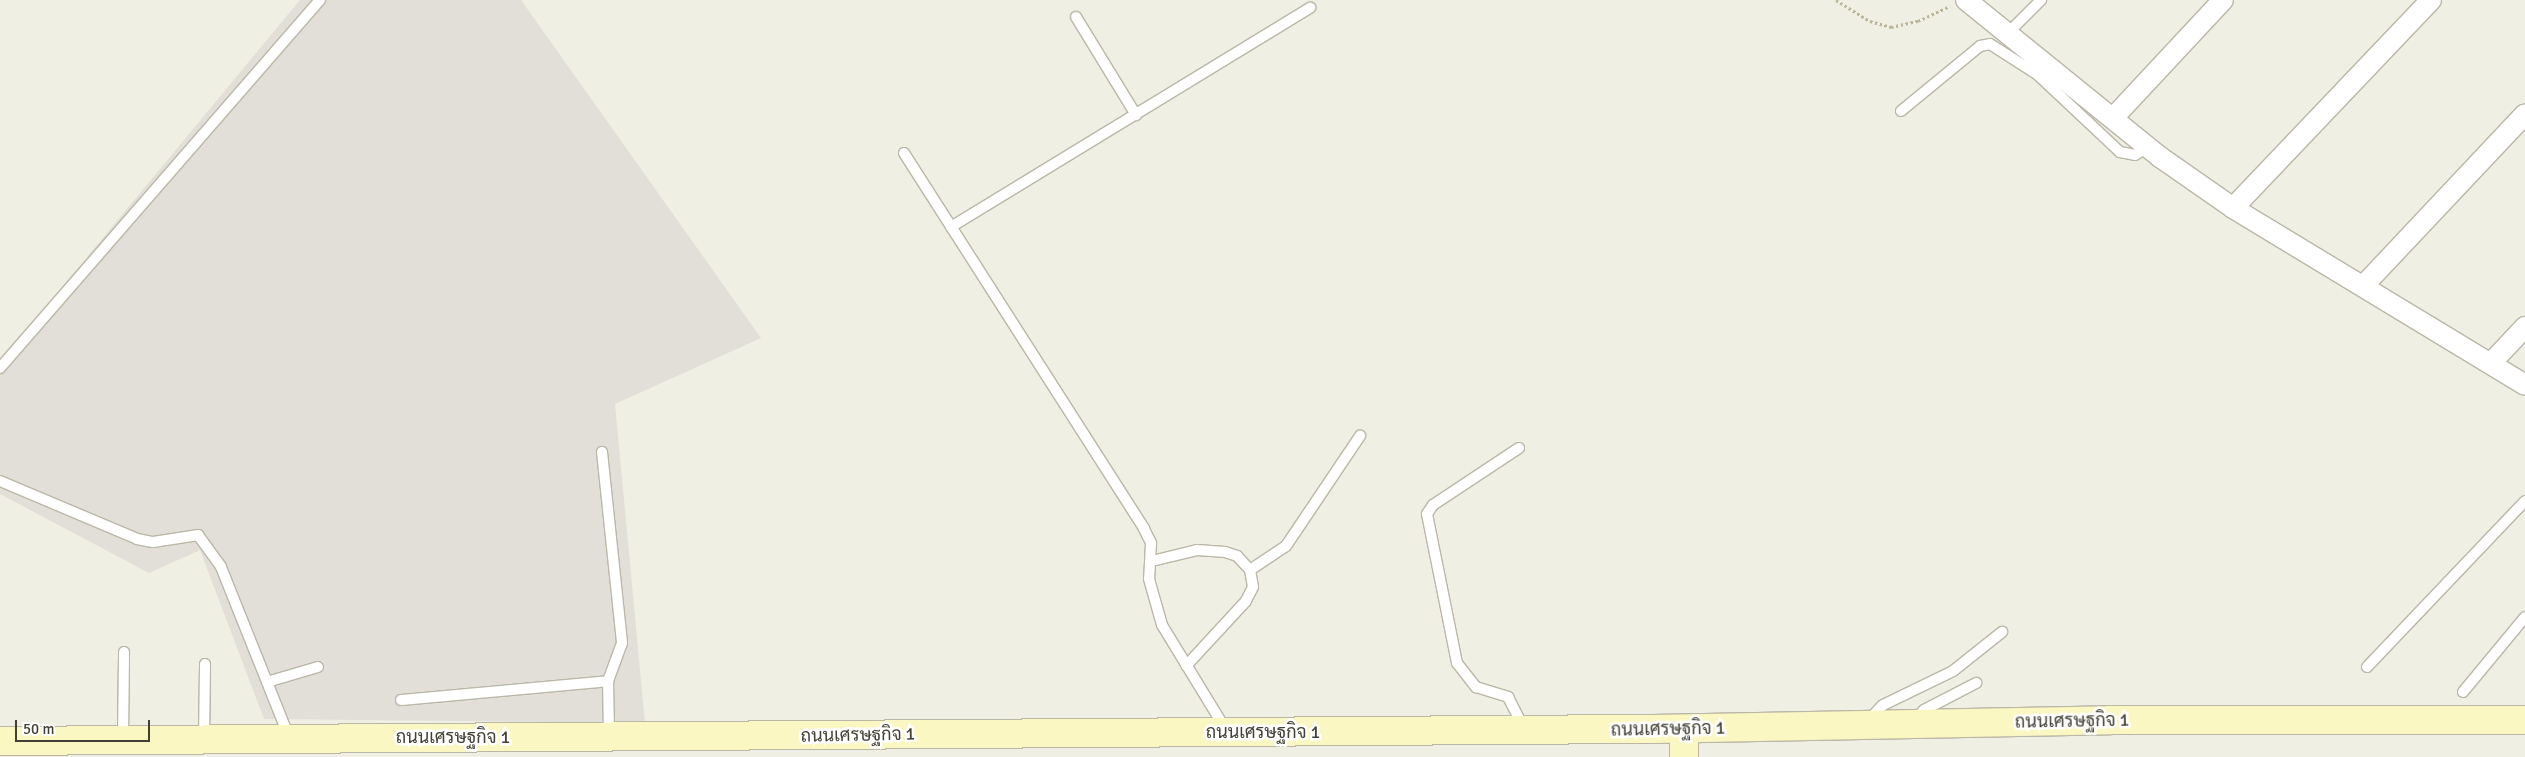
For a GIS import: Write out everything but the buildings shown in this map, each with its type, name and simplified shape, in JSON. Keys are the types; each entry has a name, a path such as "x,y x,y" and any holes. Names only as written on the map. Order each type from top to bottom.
{"main road":[{"name":"ถนนเศรษฐกิจ 1","path":"0,741 123,738 1228,733 1684,729 1913,724 2525,720"},
{"path":"1684,729 1684,757"}],"street":[{"path":"2113,118 2223,0"},
{"path":"2233,208 2431,0"},
{"path":"1960,2 2008,34 2148,147 2233,208 2364,284 2525,385"},
{"path":"2364,284 2525,114"},
{"path":"2491,363 2525,327"}],"lane":[{"path":"0,368 320,0"},
{"path":"2008,34 2041,0"},
{"path":"951,227 1310,8"},
{"path":"1076,17 1136,115"},
{"path":"1900,111 1980,46 1990,44 2037,74 2120,152 2135,154 2148,147"},
{"path":"904,153 1144,530 1152,561 1149,579 1155,604 1186,666 1228,733"},
{"path":"1250,570 1286,546 1360,436"},
{"path":"1519,448 1433,505 1427,514 1457,663 1476,687 1508,697 1524,730"},
{"path":"602,452 622,643 608,681 609,737"},
{"path":"0,481 137,538 153,542 187,533 198,535 221,567 289,738"},
{"path":"2367,667 2525,501"},
{"path":"1152,561 1197,550 1225,552 1237,556 1250,570 1252,587 1246,602 1186,666"},
{"path":"2463,692 2525,617"},
{"path":"1865,725 1876,710 1952,671 2002,632"},
{"path":"123,738 124,652"},
{"path":"204,738 205,664"},
{"path":"267,682 318,667"},
{"path":"401,700 608,681"},
{"path":"1913,724 1924,710 1976,683"}],"path":[{"path":"1836,0 1870,21 1891,27 1918,21 1960,2"}],"shaded area":[{"path":"300,0 521,0 761,338 615,404 645,723 264,719 200,550 149,573 0,494 0,362"}]}
